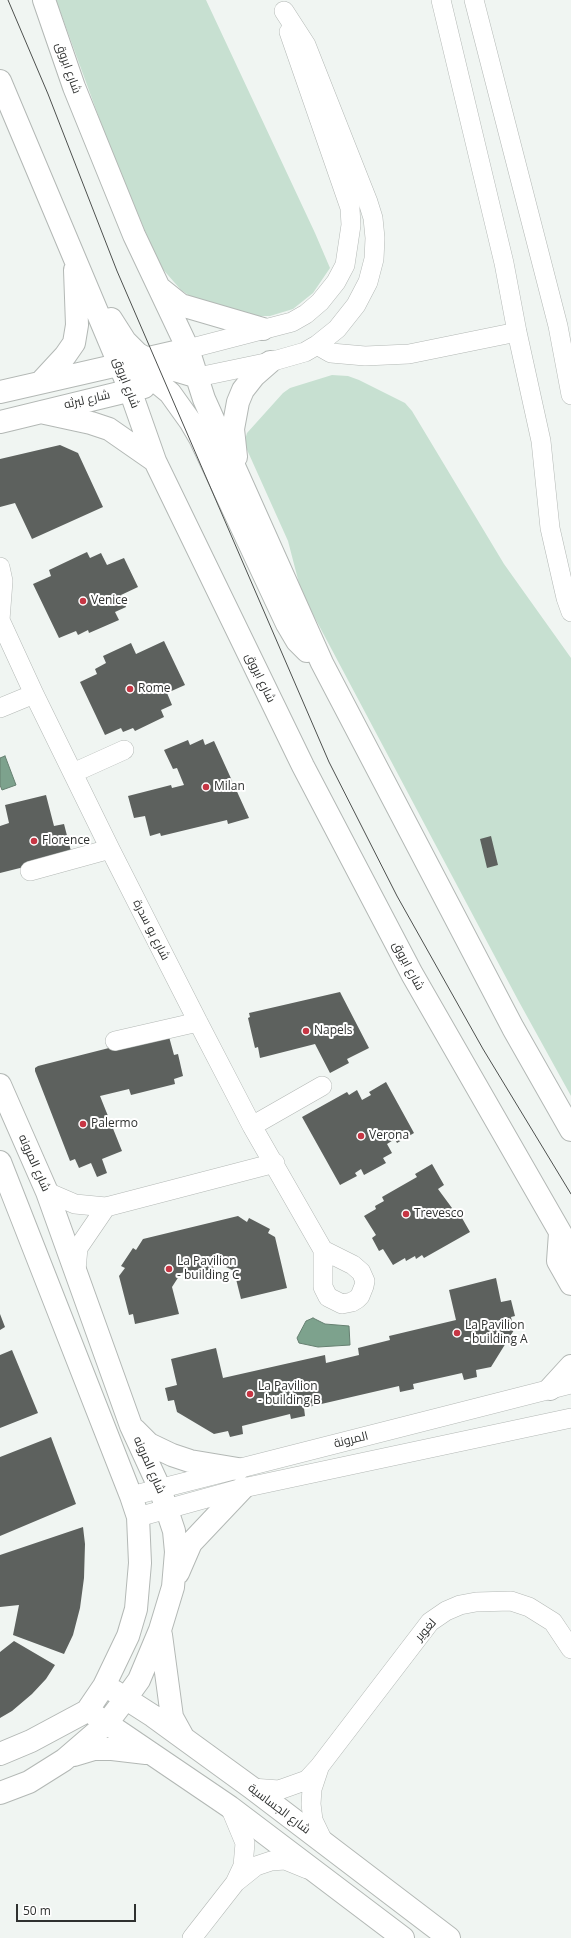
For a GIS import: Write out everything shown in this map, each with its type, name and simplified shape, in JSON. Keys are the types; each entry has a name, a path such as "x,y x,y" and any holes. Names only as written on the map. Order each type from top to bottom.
{"street":[{"name":"شارع ابروق","path":"44,0 77,94 134,235 188,349 198,376 204,399 238,472 322,663 513,1028 571,1130"},
{"path":"441,0 504,263 517,332 541,441 550,528 566,598 571,612"},
{"path":"474,0 558,326 571,395"},
{"path":"0,392 188,349 292,322 306,314 320,302 336,282 345,265 351,225 350,208 294,49 281,6"},
{"path":"43,182 63,201 68,210 113,323 128,345 146,359 165,368 198,376 270,362 305,352 317,345 337,329 356,306 368,282 374,259 375,238 373,218 323,84 306,46 281,6"},
{"name":"شارع ابروق","path":"0,81 120,365 155,461 310,780 412,974 527,1178 549,1198 567,1237"},
{"path":"41,382 69,352 75,339 77,325 75,256"},
{"path":"160,289 181,305 263,329"},
{"path":"317,345 332,353 365,356 409,354 517,332"},
{"path":"238,472 233,429 238,402 243,390 254,376 270,362"},
{"path":"120,365 141,373 170,393 200,438 297,641 322,663"},
{"name":"شارع لبرثه","path":"0,422 130,390 198,376"},
{"path":"38,412 70,418 109,429 155,461"},
{"name":"شارع بو سدرة","path":"0,567 3,581 0,620 34,694 110,849 252,1126 275,1163 323,1250"},
{"path":"0,708 34,694"},
{"path":"73,773 124,750"},
{"path":"30,871 110,849"},
{"path":"115,1041 198,1022"},
{"name":"شارع المرونه","path":"0,1085 47,1192 132,1426 164,1499 174,1531 176,1552 173,1588 160,1630 139,1680 126,1698 107,1723 64,1760 29,1782 0,1793"},
{"path":"252,1126 322,1086"},
{"path":"0,1162 132,1496 138,1517 140,1563 136,1609 128,1636 104,1686 86,1711 32,1741 0,1754"},
{"path":"47,1192 75,1204 106,1207 275,1163"},
{"path":"76,1270 78,1248 106,1207"},
{"path":"567,1237 558,1261 571,1284"},
{"path":"550,1389 571,1366"},
{"name":"المرونة","path":"132,1496 164,1499 241,1479 571,1384"},
{"name":"المرونة","path":"241,1479 571,1418"},
{"path":"132,1426 149,1444 172,1455 241,1479 191,1543 173,1588"},
{"name":"المرونة","path":"138,1517 164,1499"},
{"name":"لغوير","path":"252,1788 279,1790 291,1787 307,1780 319,1767 430,1622 446,1611 460,1605 476,1602 511,1601 529,1607 552,1622 571,1649"},
{"path":"160,1630 172,1717 184,1738"},
{"name":"شارع الجساسية","path":"104,1686 126,1698 184,1738 449,1938"},
{"path":"86,1711 107,1723 149,1754 230,1807 403,1938"},
{"path":"64,1760 78,1752 94,1749 112,1749 149,1754"},
{"name":"لغوير","path":"319,1767 312,1789 311,1804 313,1820 324,1843"},
{"path":"192,1938 235,1883 243,1866 245,1843 230,1807"},
{"path":"235,1883 256,1866 271,1861 285,1860 315,1872"}],"shaded area":[{"path":"56,0 206,0 330,268 313,293 293,309 270,316 239,316 206,307 181,290 160,266 113,156"},
{"path":"332,375 348,376 359,380 405,403 412,411 504,564 571,658 571,1096 518,1000 307,603 301,591 288,541 244,443 247,433 283,393 290,388"},
{"path":"5,756 16,785 2,790 0,785 0,758"},
{"path":"313,1318 325,1324 349,1326 350,1345 318,1347 299,1343 297,1338 306,1321"}],"building":[{"path":"60,445 78,453 103,507 32,539 15,503 0,507 0,459"},
{"name":"Venice","path":"87,552 90,558 101,553 107,565 124,558 138,587 121,595 126,607 115,612 119,620 89,633 88,630 78,635 76,631 59,638 33,584 51,576 49,570"},
{"name":"Rome","path":"164,641 185,685 167,693 172,705 161,710 164,717 135,731 133,728 123,732 121,728 105,735 80,682 97,674 95,669 106,663 103,656 131,643 136,654"},
{"name":"Milan","path":"203,739 205,745 214,741 249,818 228,824 227,820 161,836 160,833 150,836 145,816 134,818 128,796 171,785 172,788 184,785 177,768 173,769 164,750 188,740 190,745"},
{"name":"Florence","path":"46,795 54,826 64,824 72,855 0,873 0,826 9,823 5,805"},
{"path":"491,836 498,865 487,868 480,839"},
{"name":"Napels","path":"340,992 369,1048 347,1059 349,1063 330,1073 315,1044 260,1058 258,1047 255,1048 248,1018 250,1017 249,1013"},
{"name":"Palermo","path":"168,1033 174,1055 178,1054 183,1076 174,1079 175,1084 131,1095 129,1089 100,1096 122,1151 102,1159 107,1173 97,1177 91,1163 79,1168 75,1159 70,1161 35,1068"},
{"name":"Verona","path":"386,1082 414,1133 397,1143 395,1139 387,1144 392,1153 383,1158 386,1163 364,1175 361,1169 355,1173 357,1176 340,1185 302,1117 347,1092 349,1095 357,1090 362,1100 371,1095 369,1092"},
{"name":"Trevesco","path":"432,1164 444,1185 438,1189 452,1208 444,1213 446,1218 458,1211 470,1232 424,1258 422,1255 416,1259 415,1256 406,1261 405,1258 393,1265 383,1249 379,1251 372,1238 376,1235 364,1216 376,1209 375,1206 384,1201 382,1197 417,1177 415,1174"},
{"name":"La Pavilion - building C","path":"238,1216 247,1222 249,1218 270,1229 268,1233 275,1237 287,1288 241,1299 234,1271 220,1264 213,1265 214,1272 188,1278 186,1272 181,1273 172,1287 179,1314 135,1324 133,1314 129,1315 119,1276 125,1268 121,1266 133,1248 136,1250 143,1239"},
{"path":"496,1278 501,1302 511,1300 515,1316 511,1317 514,1330 491,1367 476,1370 477,1377 464,1380 462,1373 413,1384 414,1389 400,1392 399,1386 304,1408 305,1416 291,1419 290,1414 242,1426 243,1434 230,1437 228,1431 214,1434 177,1412 174,1400 168,1401 165,1388 177,1385 171,1359 216,1348 223,1378 325,1355 326,1363 359,1355 358,1348 390,1340 389,1336 456,1320 449,1290"},
{"path":"0,1314 5,1327 0,1330"},
{"path":"12,1350 38,1413 0,1428 0,1355"},
{"path":"51,1437 76,1504 0,1536 0,1457"},
{"path":"83,1527 85,1544 84,1578 80,1608 73,1635 64,1654 13,1635 19,1605 0,1607 0,1555"},
{"path":"14,1641 55,1665 46,1679 32,1694 12,1711 0,1718 0,1652"}],"tram line":[{"path":"8,0 48,94 117,271 329,762 397,896 483,1049 571,1194"}],"place":[{"name":"Venice","path":"83,601"},
{"name":"Rome","path":"130,689"},
{"name":"Milan","path":"206,787"},
{"name":"Florence","path":"34,841"},
{"name":"Napels","path":"306,1031"},
{"name":"Palermo","path":"83,1124"},
{"name":"Verona","path":"361,1136"},
{"name":"Trevesco","path":"406,1214"},
{"name":"La Pavilion - building C","path":"169,1269"},
{"name":"La Pavilion - building A","path":"457,1333"},
{"name":"La Pavilion - building B","path":"250,1394"}]}
